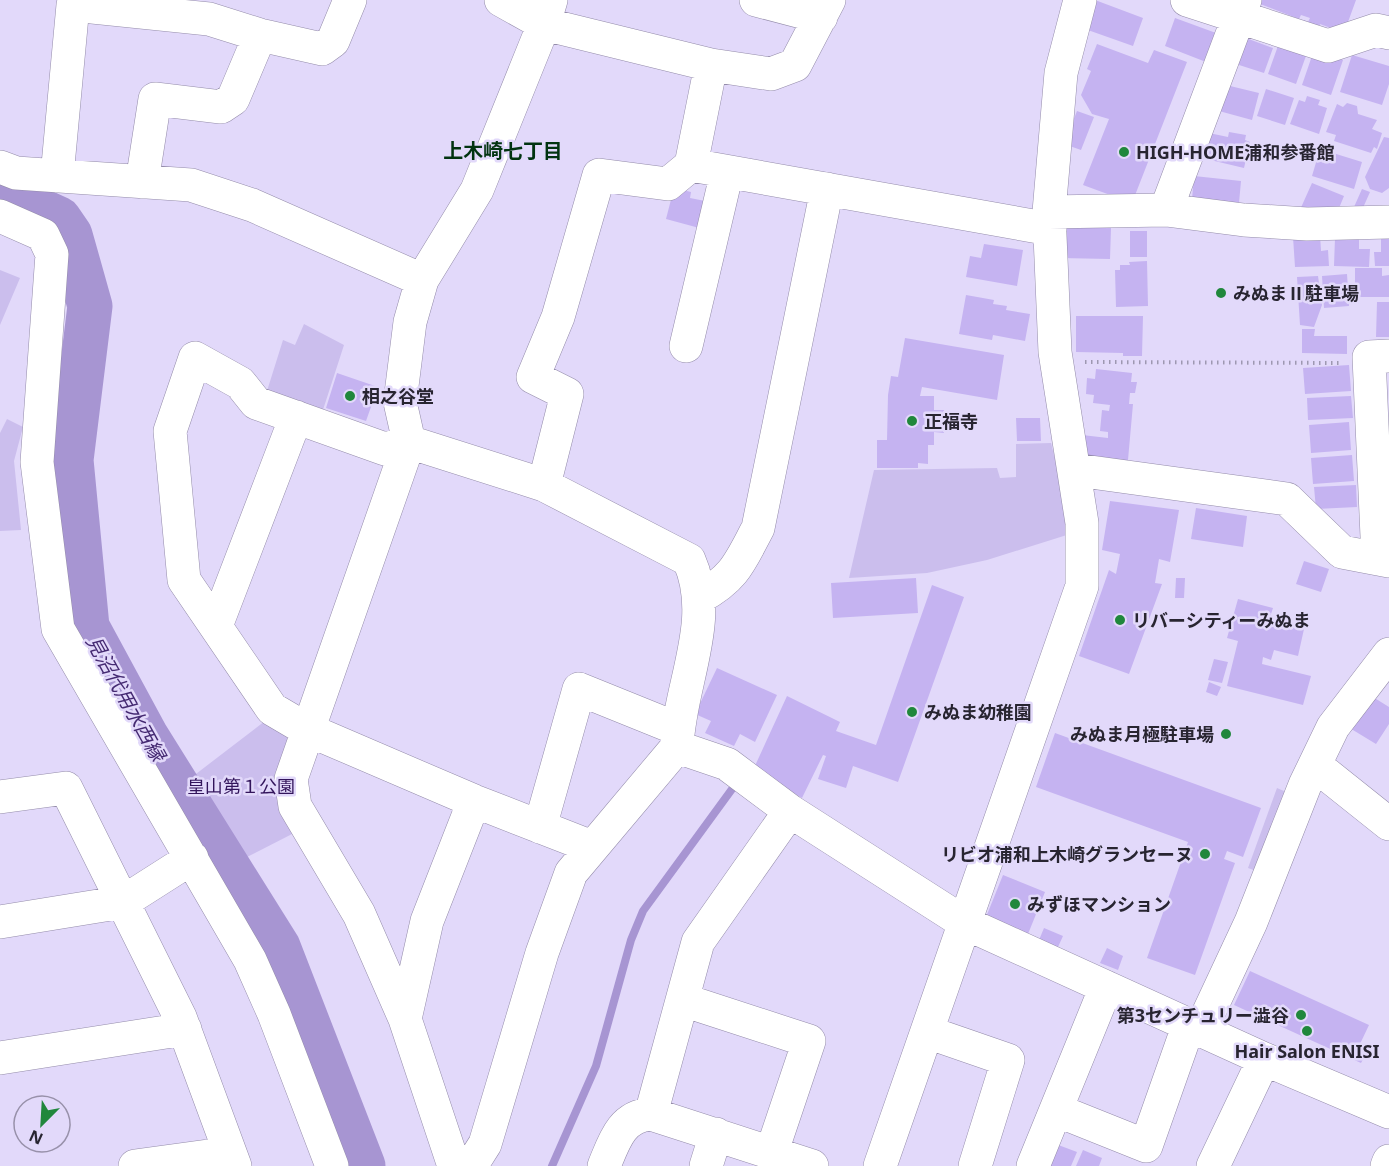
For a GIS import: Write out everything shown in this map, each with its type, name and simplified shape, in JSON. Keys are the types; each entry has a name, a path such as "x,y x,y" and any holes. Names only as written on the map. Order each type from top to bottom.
{"street":[{"path":"57,176 73,5 142,6 209,19 260,35 322,49 333,41 350,0"},
{"path":"501,0 548,12 711,66 771,74 795,66 825,9 756,0"},
{"path":"880,1166 1082,585 1082,523 1076,470 1057,362 1050,221 1061,73 1080,0"},
{"path":"1186,0 1241,9 1328,46 1376,30 1389,33"},
{"path":"1166,210 1241,9"},
{"path":"454,1166 405,1019 359,914 295,806 291,779 306,729 409,442 400,402 410,322 422,280 477,190 548,12"},
{"path":"141,182 155,99 221,107 233,99 260,35"},
{"path":"544,485 567,394 532,376 558,317 599,175 669,184 691,165 711,66"},
{"path":"691,165 827,189 1050,221 1166,210 1276,222 1389,222"},
{"path":"0,166 16,173 191,185 252,205 422,280"},
{"path":"686,346 727,172"},
{"path":"700,597 722,584 740,562 758,528 827,189"},
{"path":"0,216 43,235 52,254 38,462 58,629 250,960 274,1014 332,1166"},
{"path":"471,1166 485,1144 542,953 571,873 592,847 678,738 698,632 700,597 697,579 689,560 544,485 409,442 385,449 256,403 240,383 195,358 170,431 184,580 272,709 306,729 474,801 592,847"},
{"path":"1076,470 1287,499 1342,552 1384,560 1379,360"},
{"path":"216,626 296,417"},
{"path":"1056,1110 1146,1146 1195,1026 1251,922 1305,785 1333,727 1387,659"},
{"path":"540,826 579,689 727,764 790,811 965,923 1263,1059 1389,1112"},
{"path":"1315,765 1389,824"},
{"path":"0,797 66,788 185,1029 232,1159 135,1166"},
{"path":"405,1019 427,921 474,801"},
{"path":"651,1114 698,942 790,811"},
{"path":"0,922 123,902 192,858"},
{"path":"1033,1166 1106,987"},
{"path":"683,1000 809,1041 772,1151"},
{"path":"0,1058 185,1029"},
{"path":"927,1032 1008,1060 975,1166"},
{"path":"1213,1166 1263,1059"},
{"path":"604,1166 620,1129 640,1115 651,1114 772,1151 812,1166"},
{"path":"706,1166 716,1134"},
{"path":"1387,1166 1389,1161"}],"path":[{"path":"1057,362 1379,360"}],"green space":[{"path":"0,270 20,278 0,325"},
{"path":"304,324 344,345 321,416 267,391 283,340 295,345"},
{"path":"7,419 23,427 14,461 21,530 0,531 0,433"},
{"path":"1051,443 1068,511 1070,534 987,560 927,573 849,578 874,470 997,468 1000,478 1016,477 1016,444"},
{"name":"皇山第１公園","path":"265,721 285,730 288,740 276,782 296,832 247,857 192,777"},
{"path":"1277,788 1293,795 1265,874 1248,868"}],"building":[{"path":"1095,0 1143,18 1133,46 1085,29"},
{"path":"1262,0 1356,0 1344,33 1320,24 1316,34 1301,29 1304,20 1308,22 1310,18 1301,15 1299,19 1260,4"},
{"path":"1175,18 1216,33 1206,62 1165,46"},
{"path":"1246,38 1273,48 1264,73 1236,64"},
{"path":"1279,43 1307,53 1296,84 1268,74"},
{"name":"HIGH-HOME浦和参番館","path":"1097,44 1148,63 1154,50 1187,62 1132,203 1083,185 1109,119 1092,114 1081,95 1091,71 1087,69"},
{"path":"1314,50 1343,60 1331,95 1302,85"},
{"path":"1352,55 1389,66 1389,84 1382,105 1340,92"},
{"path":"1226,85 1259,93 1252,120 1219,111"},
{"path":"1266,89 1294,98 1285,125 1257,116"},
{"path":"1307,96 1320,100 1318,105 1327,108 1319,134 1290,124 1299,100 1305,102"},
{"path":"1347,103 1357,106 1358,114 1377,120 1372,129 1382,133 1377,149 1374,147 1371,153 1334,141 1336,135 1326,132 1337,104 1343,107"},
{"path":"1077,111 1094,117 1081,150 1064,144"},
{"path":"1229,132 1246,135 1245,140 1250,142 1244,168 1202,158 1209,133 1228,137"},
{"path":"1384,137 1389,138 1389,188 1382,193 1370,189 1365,177"},
{"path":"1320,149 1362,162 1354,189 1312,176"},
{"path":"1194,176 1241,181 1239,203 1192,199"},
{"path":"1312,183 1344,196 1337,213 1299,212"},
{"path":"674,188 691,192 690,198 710,202 703,229 666,219"},
{"path":"1362,189 1370,192 1362,210 1354,207"},
{"path":"1061,227 1111,228 1110,259 1060,258"},
{"path":"1130,231 1147,231 1147,257 1130,257"},
{"path":"1320,235 1321,251 1328,250 1329,266 1295,267 1293,237"},
{"path":"1381,235 1389,235 1389,266 1375,266 1374,252 1381,252"},
{"path":"1335,238 1359,238 1359,249 1370,249 1369,267 1334,266"},
{"path":"984,244 1023,250 1017,286 966,277 970,256 981,258"},
{"path":"1147,261 1148,306 1116,307 1115,270 1120,270 1120,265 1130,265 1129,262"},
{"path":"1355,268 1382,268 1382,276 1389,275 1389,297 1355,297"},
{"path":"1347,274 1349,306 1324,308 1322,276"},
{"path":"1318,276 1322,305 1314,327 1300,325 1297,277"},
{"path":"966,295 994,300 993,304 1007,306 1006,310 1030,314 1025,341 993,335 992,340 959,334"},
{"path":"1377,302 1389,302 1389,337 1376,337"},
{"path":"1076,316 1143,316 1142,356 1123,356 1123,353 1076,352"},
{"path":"1302,329 1315,329 1314,336 1347,336 1347,354 1302,353"},
{"path":"905,338 1004,355 997,400 922,387 920,396 934,396 934,410 944,410 944,433 934,432 934,445 928,445 928,464 918,463 918,468 877,468 877,440 887,440 888,395 891,376 898,377"},
{"path":"1349,365 1351,391 1305,394 1303,368"},
{"path":"1096,369 1132,373 1131,382 1137,382 1135,393 1130,393 1129,404 1133,404 1127,471 1080,458 1082,435 1108,438 1108,432 1100,431 1102,410 1109,411 1110,405 1093,403 1094,395 1086,394 1087,378 1095,379"},
{"path":"337,373 378,387 366,421 326,408"},
{"path":"1351,396 1353,418 1308,420 1307,398"},
{"path":"1016,418 1040,418 1041,441 1017,441"},
{"path":"1349,422 1351,450 1311,453 1309,425"},
{"path":"1352,455 1354,481 1313,484 1311,458"},
{"path":"1356,485 1357,507 1316,509 1314,487"},
{"name":"リバーシティーみぬま","path":"1110,501 1179,510 1170,562 1159,559 1155,583 1162,584 1129,674 1079,656 1109,570 1116,574 1120,554 1102,550"},
{"path":"1196,508 1247,516 1243,547 1191,539"},
{"path":"1304,561 1329,569 1321,592 1296,584"},
{"path":"916,578 918,613 833,618 831,583"},
{"path":"1176,578 1185,578 1184,598 1175,598"},
{"path":"932,585 964,597 898,782 853,766 846,788 818,779 826,756 823,755 802,798 754,768 787,696 840,722 836,731 876,745"},
{"path":"1238,599 1273,608 1269,620 1304,629 1298,656 1274,650 1271,660 1263,657 1262,664 1311,676 1303,705 1227,686 1238,641 1227,638"},
{"path":"1214,659 1228,662 1222,683 1208,680"},
{"path":"717,668 777,695 755,742 740,734 734,746 705,733 711,721 695,714"},
{"path":"1209,682 1221,687 1217,696 1206,692"},
{"path":"1373,697 1389,707 1389,724 1376,744 1348,727"},
{"name":"リビオ浦和上木崎グランセーヌ","path":"1055,733 1261,808 1243,857 1227,851 1224,859 1235,863 1195,975 1147,958 1188,842 1036,787"},
{"name":"みずほマンション","path":"1003,875 1045,892 1028,934 986,917"},
{"path":"1044,928 1063,936 1058,947 1039,940"},
{"path":"1107,948 1123,956 1118,970 1100,963"},
{"name":"第3センチュリー澁谷","path":"1250,971 1369,1025 1360,1044 1369,1048 1361,1063 1234,1005"},
{"path":"1053,1143 1077,1152 1071,1166 1044,1166"},
{"path":"1083,1150 1102,1158 1099,1166 1076,1166"}],"waterway":[{"name":"見沼代用水西縁","path":"0,192 59,219 70,235 90,306 71,460 87,627 146,736 278,947 363,1166"},
{"path":"552,1166 596,1066 631,940 643,911 735,785"}],"place":[{"name":"HIGH-HOME浦和参番館","path":"1124,152"},
{"name":"みぬまⅡ駐車場","path":"1221,293"},
{"name":"相之谷堂","path":"350,396"},
{"name":"正福寺","path":"912,421"},
{"name":"リバーシティーみぬま","path":"1120,620"},
{"name":"みぬま幼稚園","path":"912,712"},
{"name":"みぬま月極駐車場","path":"1226,734"},
{"name":"リビオ浦和上木崎グランセーヌ","path":"1205,854"},
{"name":"みずほマンション","path":"1015,904"},
{"name":"第3センチュリー澁谷","path":"1301,1015"},
{"name":"Hair Salon ENISI","path":"1307,1031"}],"district":[{"name":"上木崎七丁目","path":"503,150"}]}
